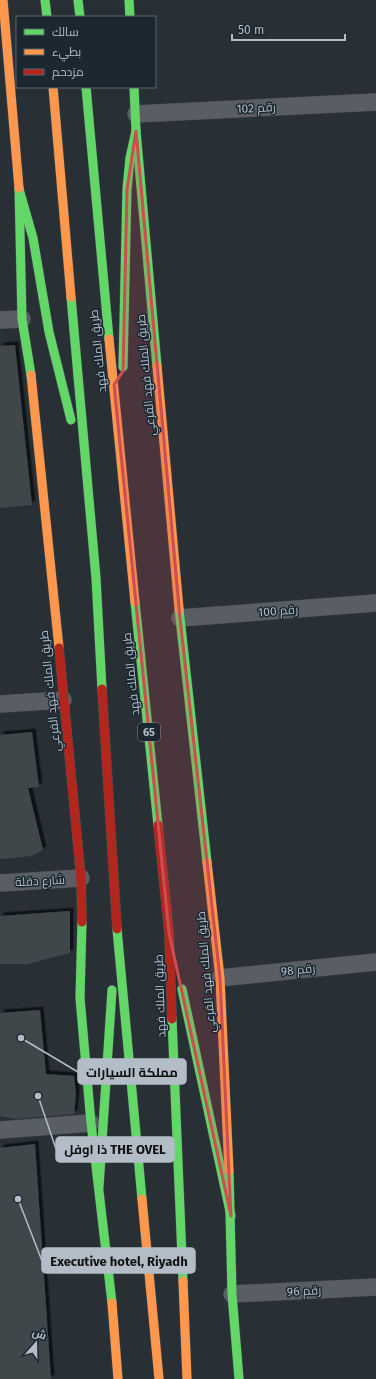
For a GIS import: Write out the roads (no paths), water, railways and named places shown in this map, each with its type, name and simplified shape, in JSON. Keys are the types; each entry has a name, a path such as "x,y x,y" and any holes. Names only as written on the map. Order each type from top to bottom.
{"main road":[{"path":"45,0 47,16"},
{"path":"78,0 80,16"},
{"path":"129,0 130,16"},
{"name":"طريق الملك فهد الفرعي","path":"2,1 19,189 22,319 29,354 38,434 81,878 83,939 80,998 92,1123 111,1288 118,1379"},
{"name":"طريق الملك فهد","path":"53,88 96,578 115,911 159,1379"},
{"name":"طريق الملك فهد","path":"86,88 114,385 169,933 187,1379"},
{"name":"طريق الملك فهد الفرعي","path":"134,88 136,131 180,618 220,978 231,1216 232,1294 239,1379"},
{"path":"114,385 123,372 127,189 130,158 136,131"},
{"path":"19,189 33,238 52,347 87,477"},
{"path":"99,1187 110,1030 115,911"},
{"path":"169,933 231,1216"}],"street":[{"name":"رقم 102","path":"136,114 376,102"},
{"path":"0,320 22,319"},
{"name":"رقم 100","path":"180,618 376,603"},
{"path":"0,704 63,700"},
{"name":"شارع دقلة","path":"0,883 81,878"},
{"name":"رقم 98","path":"220,978 376,962"},
{"path":"0,1130 92,1123"},
{"name":"رقم 96","path":"232,1294 376,1288"}],"place":[{"name":"مملكة السيارات","path":"21,1038"},
{"name":"ذا اوفل THE OVEL","path":"38,1096"},
{"name":"Executive hotel, Riyadh","path":"18,1199"}]}
